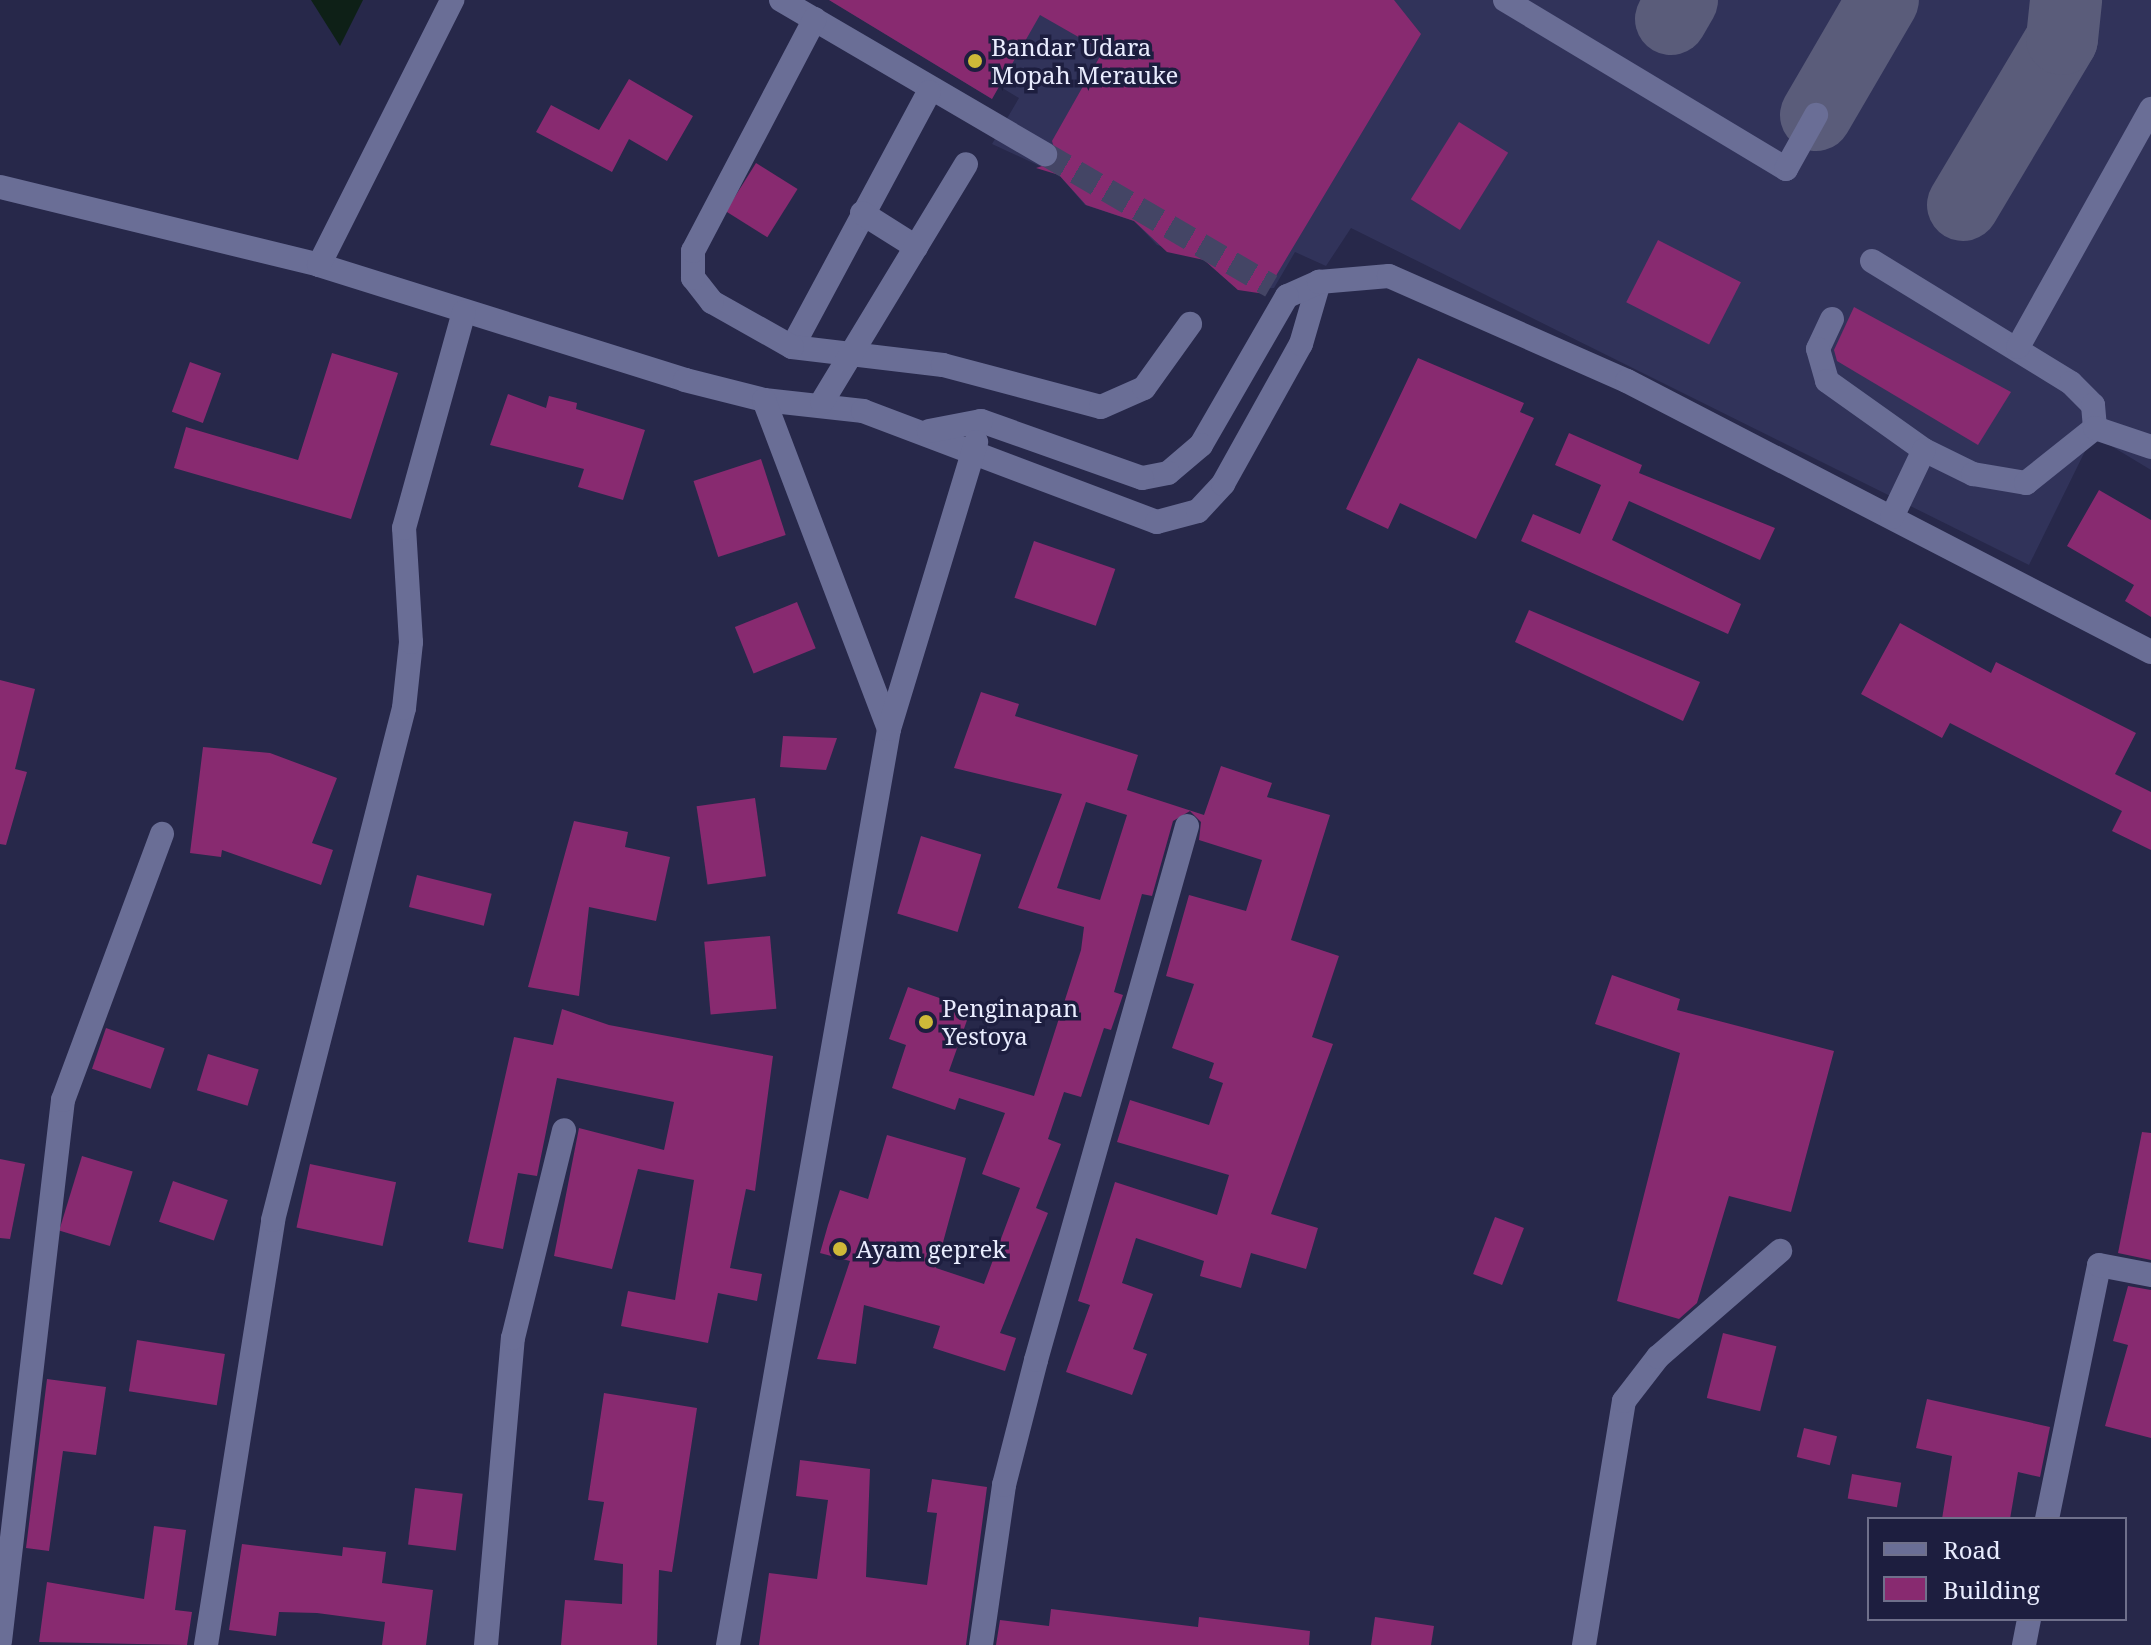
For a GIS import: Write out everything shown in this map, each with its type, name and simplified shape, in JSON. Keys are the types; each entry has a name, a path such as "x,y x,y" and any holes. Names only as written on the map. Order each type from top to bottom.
{"street":[{"path":"319,265 452,0"},
{"path":"781,0 929,92 1045,154"},
{"path":"1505,0 1786,169 1816,115"},
{"path":"815,19 693,251 693,278 712,302 792,347 943,365 1101,407 1144,388 1190,324"},
{"path":"792,347 929,92"},
{"path":"2018,347 2151,109"},
{"path":"822,402 966,164"},
{"path":"0,187 319,265 464,312 764,400 822,402 929,431 973,457 1124,514 1178,520 1223,484 1314,312 1319,282"},
{"path":"862,213 916,247"},
{"path":"1872,261 2018,347 2093,405 2095,428"},
{"path":"1279,291 1319,282 1389,276 1627,381 2151,652"},
{"path":"1279,291 1314,312"},
{"path":"929,431 981,421 1142,478 1168,473 1201,445 1279,291"},
{"path":"206,1645 273,1220 404,708 411,642 404,528 464,312"},
{"path":"1832,319 1818,349 1827,381 1924,450 2001,484 2026,483 2095,428"},
{"path":"764,400 889,729"},
{"path":"728,1645 889,729 973,457 981,421"},
{"path":"2095,428 2151,447"},
{"path":"1892,517 1924,450"},
{"path":"981,1645 1011,1457 1187,826"},
{"path":"0,1641 63,1100 162,834"},
{"path":"486,1645 513,1338 564,1130"},
{"path":"1584,1645 1624,1401 1658,1357 1780,1251"},
{"path":"2047,1517 2099,1265 2151,1275"},
{"path":"2024,1645 2029,1621"}],"shaded area":[{"path":"311,0 363,0 340,46"},
{"path":"829,0 2151,0 2151,470 2093,435 2029,565 1351,228 1326,266 1295,252 1274,288 1238,290 1204,260 1157,245 1134,221 1085,205 1059,175 992,144 1019,98 999,86 992,99"}],"building":[{"path":"829,0 1394,0 1421,34 1265,294 1238,290 1204,260 1167,252 1134,221 1086,205 1059,175 1036,168 1058,161 1052,141 1103,51 1040,15 992,99"},
{"path":"629,79 693,116 667,161 629,139 612,172 536,132 551,105 599,130"},
{"path":"1459,122 1508,153 1460,230 1411,199"},
{"path":"756,163 798,189 767,237 726,211"},
{"path":"1658,240 1741,282 1709,345 1626,302"},
{"path":"1854,307 2011,392 1978,445 1837,361 1834,350"},
{"path":"332,353 398,373 351,519 174,468 186,427 298,460"},
{"path":"1418,358 1524,403 1520,412 1534,418 1476,539 1400,503 1388,529 1346,509"},
{"path":"190,362 221,373 203,423 172,412"},
{"path":"508,394 546,408 549,396 577,403 576,409 645,430 623,500 578,487 584,469 490,445"},
{"path":"1569,433 1642,465 1639,473 1775,528 1760,560 1629,501 1612,540 1741,604 1728,634 1521,541 1533,514 1580,534 1601,485 1555,465"},
{"path":"761,459 786,535 718,557 693,481"},
{"path":"2099,490 2151,520 2151,617 2125,601 2134,585 2067,546"},
{"path":"1034,541 1115,569 1096,626 1014,598"},
{"path":"797,602 816,648 754,673 735,627"},
{"path":"1529,610 1700,682 1683,721 1515,642"},
{"path":"1900,623 1991,673 1996,662 2136,733 2115,774 2151,792 2151,850 2112,831 2122,811 1950,723 1942,738 1861,694"},
{"path":"0,680 35,689 15,769 27,772 6,845 0,844"},
{"path":"981,692 1019,704 1015,716 1138,755 1127,790 1204,815 1221,766 1272,783 1267,797 1330,815 1291,940 1339,956 1312,1037 1333,1044 1271,1214 1318,1228 1306,1269 1251,1253 1241,1288 1200,1276 1204,1261 1136,1238 1122,1283 1153,1294 1133,1349 1147,1354 1132,1395 1066,1372 1090,1305 1078,1301 1115,1182 1217,1215 1229,1175 1117,1142 1130,1100 1209,1125 1223,1083 1209,1078 1214,1063 1172,1048 1194,984 1166,976 1189,895 1246,911 1262,860 1199,840 1201,822 1190,811 1173,821 1152,896 1142,894 1114,992 1123,995 1111,1030 1104,1028 1081,1097 1064,1092 1048,1139 1061,1144 1036,1208 1048,1213 1000,1333 1016,1338 1005,1371 933,1348 940,1326 864,1305 856,1364 817,1359 850,1261 820,1253 828,1225 840,1190 868,1199 887,1135 966,1158 936,1268 984,1284 1020,1188 982,1174 1005,1113 959,1098 955,1110 892,1088 906,1045 889,1039 908,987 971,1009 949,1071 1034,1096 1081,950 1084,927 1018,908 1062,794 954,768","holes":["1086,802 1127,815 1100,900 1057,888"]},
{"path":"783,736 837,738 826,770 780,767"},
{"path":"203,747 270,753 337,778 312,843 333,850 321,885 222,850 221,857 190,853"},
{"path":"755,798 766,876 708,884 697,806"},
{"path":"574,821 628,832 625,847 670,857 656,921 589,907 579,996 528,987"},
{"path":"921,836 981,854 958,932 897,913"},
{"path":"417,875 492,894 484,926 409,907"},
{"path":"770,936 776,1009 711,1014 704,942"},
{"path":"1612,975 1680,999 1677,1010 1834,1051 1791,1212 1729,1196 1697,1303 1679,1319 1617,1301 1680,1053 1595,1024"},
{"path":"562,1009 609,1025 773,1056 755,1191 746,1189 730,1268 762,1274 757,1301 718,1293 708,1343 621,1326 628,1291 675,1300 694,1180 638,1169 612,1269 554,1256 579,1128 664,1150 674,1102 557,1078 537,1176 518,1173 503,1249 468,1242 514,1037 553,1045"},
{"path":"106,1028 165,1048 151,1089 92,1069"},
{"path":"208,1054 259,1069 248,1106 197,1090"},
{"path":"2142,1132 2151,1133 2151,1260 2118,1253"},
{"path":"82,1156 133,1171 110,1246 59,1231"},
{"path":"0,1159 25,1164 10,1239 0,1238"},
{"path":"310,1164 396,1182 383,1246 296,1228"},
{"path":"173,1181 228,1200 214,1241 159,1222"},
{"path":"1495,1217 1524,1228 1502,1285 1473,1274"},
{"path":"2128,1286 2151,1290 2151,1438 2105,1426 2128,1345 2113,1341"},
{"path":"1723,1333 1776,1346 1760,1411 1707,1398"},
{"path":"137,1340 225,1354 217,1405 129,1391"},
{"path":"47,1379 106,1387 96,1455 63,1451 49,1551 26,1548"},
{"path":"604,1393 697,1408 672,1572 659,1570 657,1645 561,1645 565,1600 622,1604 623,1564 594,1560 604,1502 588,1500"},
{"path":"1927,1399 2050,1427 2040,1477 2018,1472 2010,1517 1942,1517 1952,1456 1916,1448"},
{"path":"1804,1428 1837,1436 1830,1465 1797,1457"},
{"path":"800,1460 870,1469 866,1577 927,1585 937,1513 927,1512 932,1479 987,1487 966,1645 759,1645 769,1573 817,1579 828,1500 796,1496"},
{"path":"1852,1474 1901,1483 1897,1507 1848,1499"},
{"path":"415,1488 463,1494 456,1550 408,1545"},
{"path":"154,1526 186,1530 175,1610 192,1612 187,1645 39,1642 47,1582 144,1599"},
{"path":"242,1544 342,1556 343,1547 386,1552 382,1583 433,1590 426,1645 382,1645 385,1622 317,1613 279,1612 276,1636 229,1630"},
{"path":"1051,1609 1198,1627 1199,1617 1310,1631 1309,1645 996,1645 1000,1620 1049,1626"},
{"path":"1375,1617 1434,1626 1431,1645 1371,1645"}],"taxiway":[{"path":"1671,19 1682,0"},
{"path":"1816,115 1883,0"},
{"path":"1963,205 2062,39 2066,0"}],"tunnel":[{"path":"1045,154 1271,286"}],"place":[{"name":"Bandar Udara Mopah Merauke","path":"975,61"},
{"name":"Penginapan Yestoya","path":"926,1022"},
{"name":"Ayam geprek","path":"840,1249"}]}
